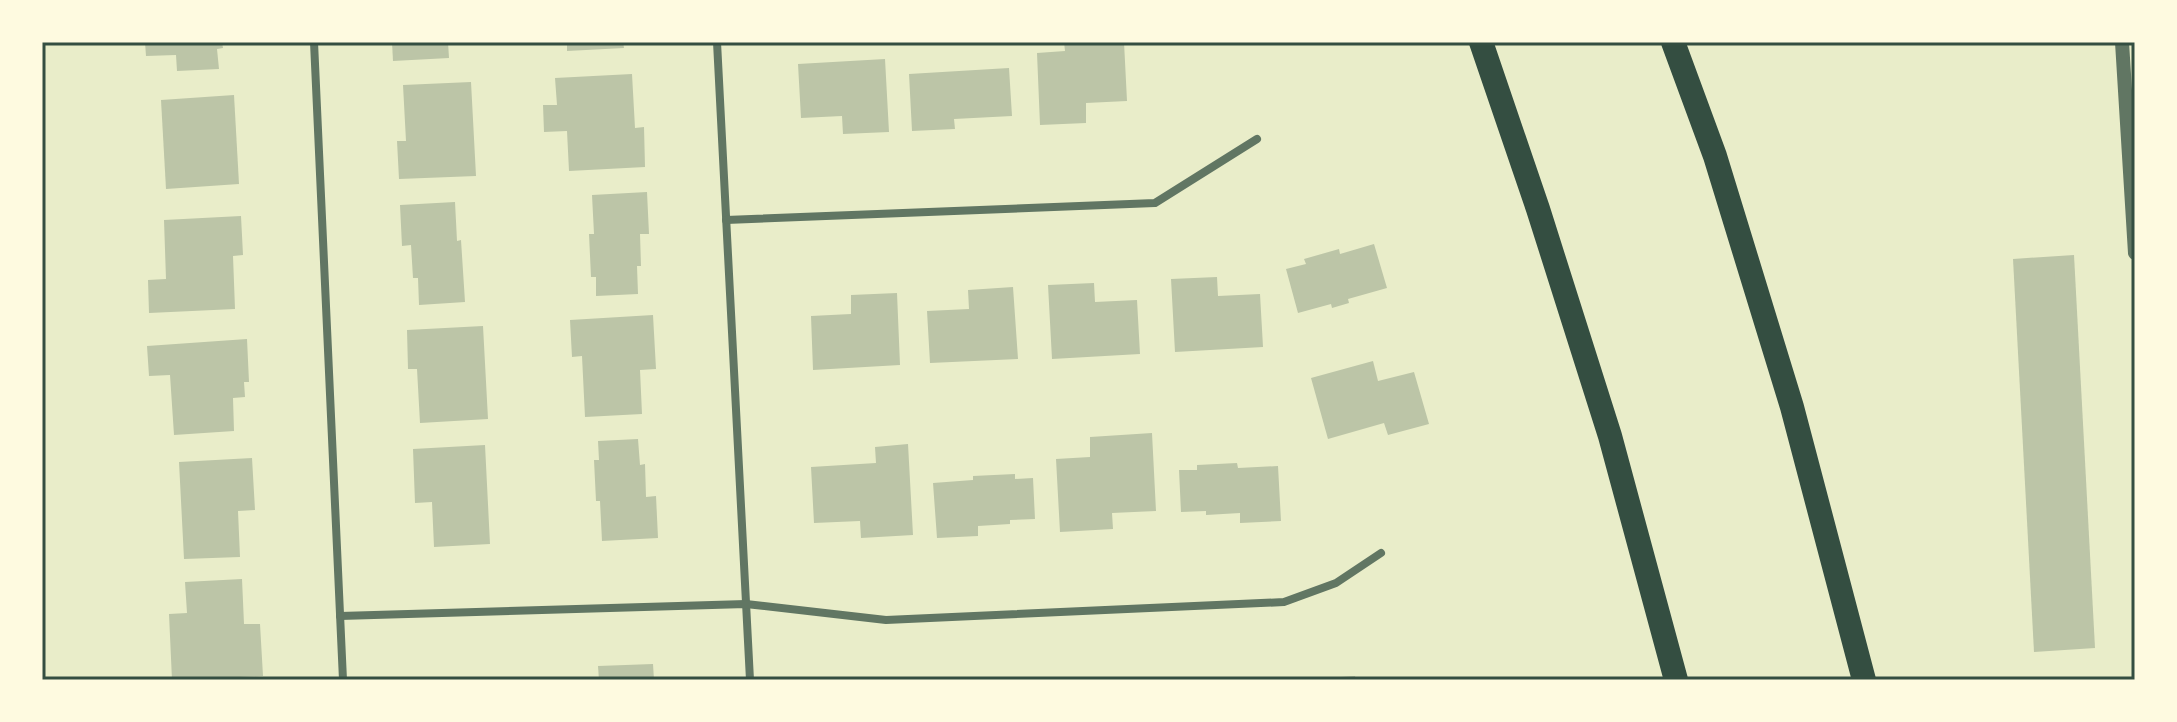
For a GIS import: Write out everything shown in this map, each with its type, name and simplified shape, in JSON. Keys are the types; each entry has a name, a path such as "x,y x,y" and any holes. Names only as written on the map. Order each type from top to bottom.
{"highway":[{"path":"1481,42 1610,436 1676,680"},
{"path":"1673,42 1715,156 1792,407 1864,680"}],"street":[{"path":"314,42 343,680"},
{"path":"717,42 750,680"},
{"path":"2122,42 2135,253"},
{"path":"726,220 1155,203 1257,139"},
{"path":"340,616 746,604 886,620 1284,602 1336,583 1381,553"}],"building":[{"path":"145,42 222,42 223,48 217,49 219,69 177,71 176,55 146,56"},
{"path":"392,42 448,42 449,58 393,61"},
{"path":"567,42 623,42 624,48 567,51"},
{"path":"1064,42 1124,42 1127,101 1086,103 1086,123 1040,125 1037,53 1065,51"},
{"path":"885,59 889,132 843,134 842,116 801,118 798,64"},
{"path":"1009,68 1012,116 954,119 955,129 912,131 909,74"},
{"path":"632,74 635,128 644,127 645,167 569,171 567,131 544,132 543,105 557,105 555,78"},
{"path":"471,82 476,176 399,179 397,141 406,141 403,85"},
{"path":"234,95 239,184 166,189 161,100"},
{"path":"647,192 649,234 640,234 638,294 596,296 596,277 591,277 589,234 594,234 592,195"},
{"path":"455,202 465,302 419,305 418,278 413,278 411,245 402,246 400,205"},
{"path":"241,216 243,255 233,256 235,309 149,313 148,280 166,279 164,220"},
{"path":"1374,244 1387,288 1348,299 1349,303 1332,308 1331,304 1298,313 1286,269 1306,264 1304,259 1339,249 1340,254"},
{"path":"2074,255 2095,648 2034,652 2013,259"},
{"path":"1217,277 1218,296 1260,294 1263,347 1175,352 1171,279"},
{"path":"1094,283 1095,302 1137,300 1140,354 1052,359 1048,285"},
{"path":"1013,287 1018,359 930,363 927,311 969,309 968,290"},
{"path":"897,293 900,365 813,370 811,316 851,314 851,295"},
{"path":"653,315 656,369 640,370 642,414 585,417 582,356 572,357 570,320"},
{"path":"483,326 488,419 420,423 417,369 408,369 407,330"},
{"path":"247,339 249,382 244,382 245,397 233,398 234,431 174,435 170,375 149,376 147,346"},
{"path":"1373,361 1378,381 1414,372 1429,424 1388,435 1384,423 1328,439 1311,378"},
{"path":"1152,433 1156,511 1112,513 1113,529 1060,532 1056,459 1090,457 1090,437"},
{"path":"638,439 640,465 645,464 646,497 656,496 658,538 602,541 594,460 599,460 598,441"},
{"path":"908,444 913,535 861,538 860,521 814,523 811,467 876,463 875,447"},
{"path":"485,445 490,544 434,547 432,502 415,503 413,449"},
{"path":"252,458 255,510 238,511 240,557 184,559 179,462"},
{"path":"1237,463 1238,468 1278,466 1281,521 1240,523 1240,513 1206,515 1206,511 1181,512 1179,470 1197,470 1197,465"},
{"path":"1015,474 1015,479 1033,478 1035,519 978,526 978,536 937,538 933,483 973,480 973,476"},
{"path":"242,579 244,624 260,624 263,676 172,680 169,614 187,613 185,582"},
{"path":"653,664 654,680 599,680 598,666"},
{"path":"1355,676 1356,680 1327,680 1327,678"}]}
